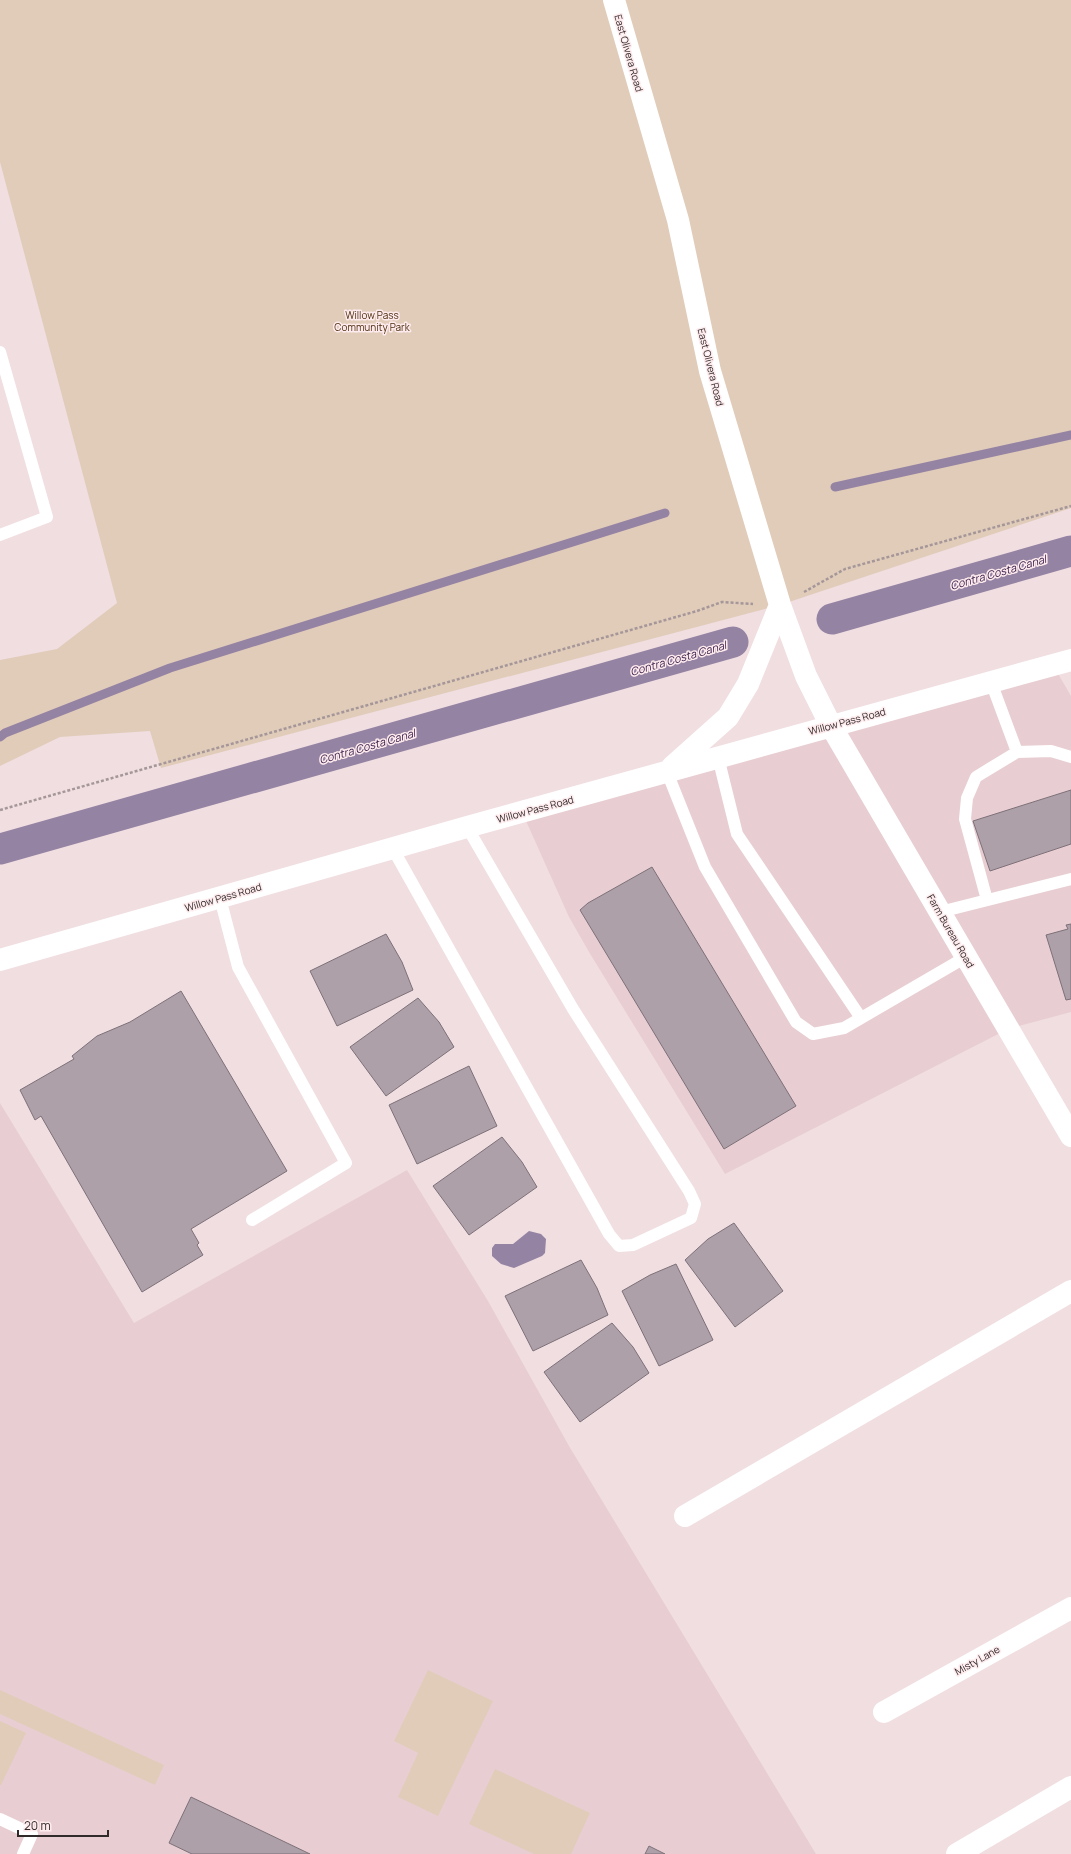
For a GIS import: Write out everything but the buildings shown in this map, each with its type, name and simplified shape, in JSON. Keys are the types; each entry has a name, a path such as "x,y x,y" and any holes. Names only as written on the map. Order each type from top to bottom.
{"street":[{"name":"East Olivera Road","path":"614,0 678,220 710,371 780,605 806,676 831,726"},
{"path":"667,772 728,717 748,684 780,605"},
{"name":"Willow Pass Road","path":"0,960 467,827 1071,660"},
{"name":"Farm Bureau Road","path":"831,726 1071,1136"},
{"path":"685,1516 1071,1291"},
{"name":"Misty Lane","path":"884,1712 1071,1608"},
{"path":"957,1854 1071,1787"}],"lane":[{"path":"0,352 47,517 0,535"},
{"path":"991,682 1017,752"},
{"path":"987,900 965,819 967,798 976,777 1017,752 1051,751 1071,757"},
{"path":"718,757 737,834 861,1018"},
{"path":"667,772 705,867 796,1022 813,1034 844,1028 966,957"},
{"path":"393,849 609,1234 619,1246 633,1245 691,1218 695,1204 689,1191 573,1009 467,827"},
{"path":"940,912 1071,879"},
{"path":"220,898 238,967 346,1163 252,1220"},
{"path":"0,1819 32,1834 22,1854"}],"path":[{"path":"0,810 697,611 722,602 780,605 845,569 1071,506"}],"shaded area":[{"path":"1053,665 1071,696 1071,1012 1008,1029 725,1174 569,917 522,812"},
{"path":"0,1103 134,1323 407,1170 488,1301 569,1446 816,1854 0,1854"},
{"path":"529,1231 541,1234 546,1239 545,1253 542,1256 514,1268 501,1264 492,1256 492,1248 495,1244 513,1244"}],"green space":[{"name":"Willow Pass Community Park","path":"0,0 1071,0 1071,508 780,605 161,768 150,731 60,737 0,766 0,660 57,649 117,603 0,162"},
{"path":"428,1670 493,1701 438,1816 398,1797 418,1753 394,1741"},
{"path":"0,1690 164,1765 155,1785 0,1714"},
{"path":"0,1721 26,1733 1,1785 0,1785"},
{"path":"495,1769 590,1813 571,1854 534,1854 469,1824"}],"waterway":[{"path":"835,487 1071,435"},
{"path":"0,737 5,733 170,668 665,513"},
{"name":"Contra Costa Canal","path":"832,619 1071,551"},
{"name":"Contra Costa Canal","path":"0,849 733,642"}]}
